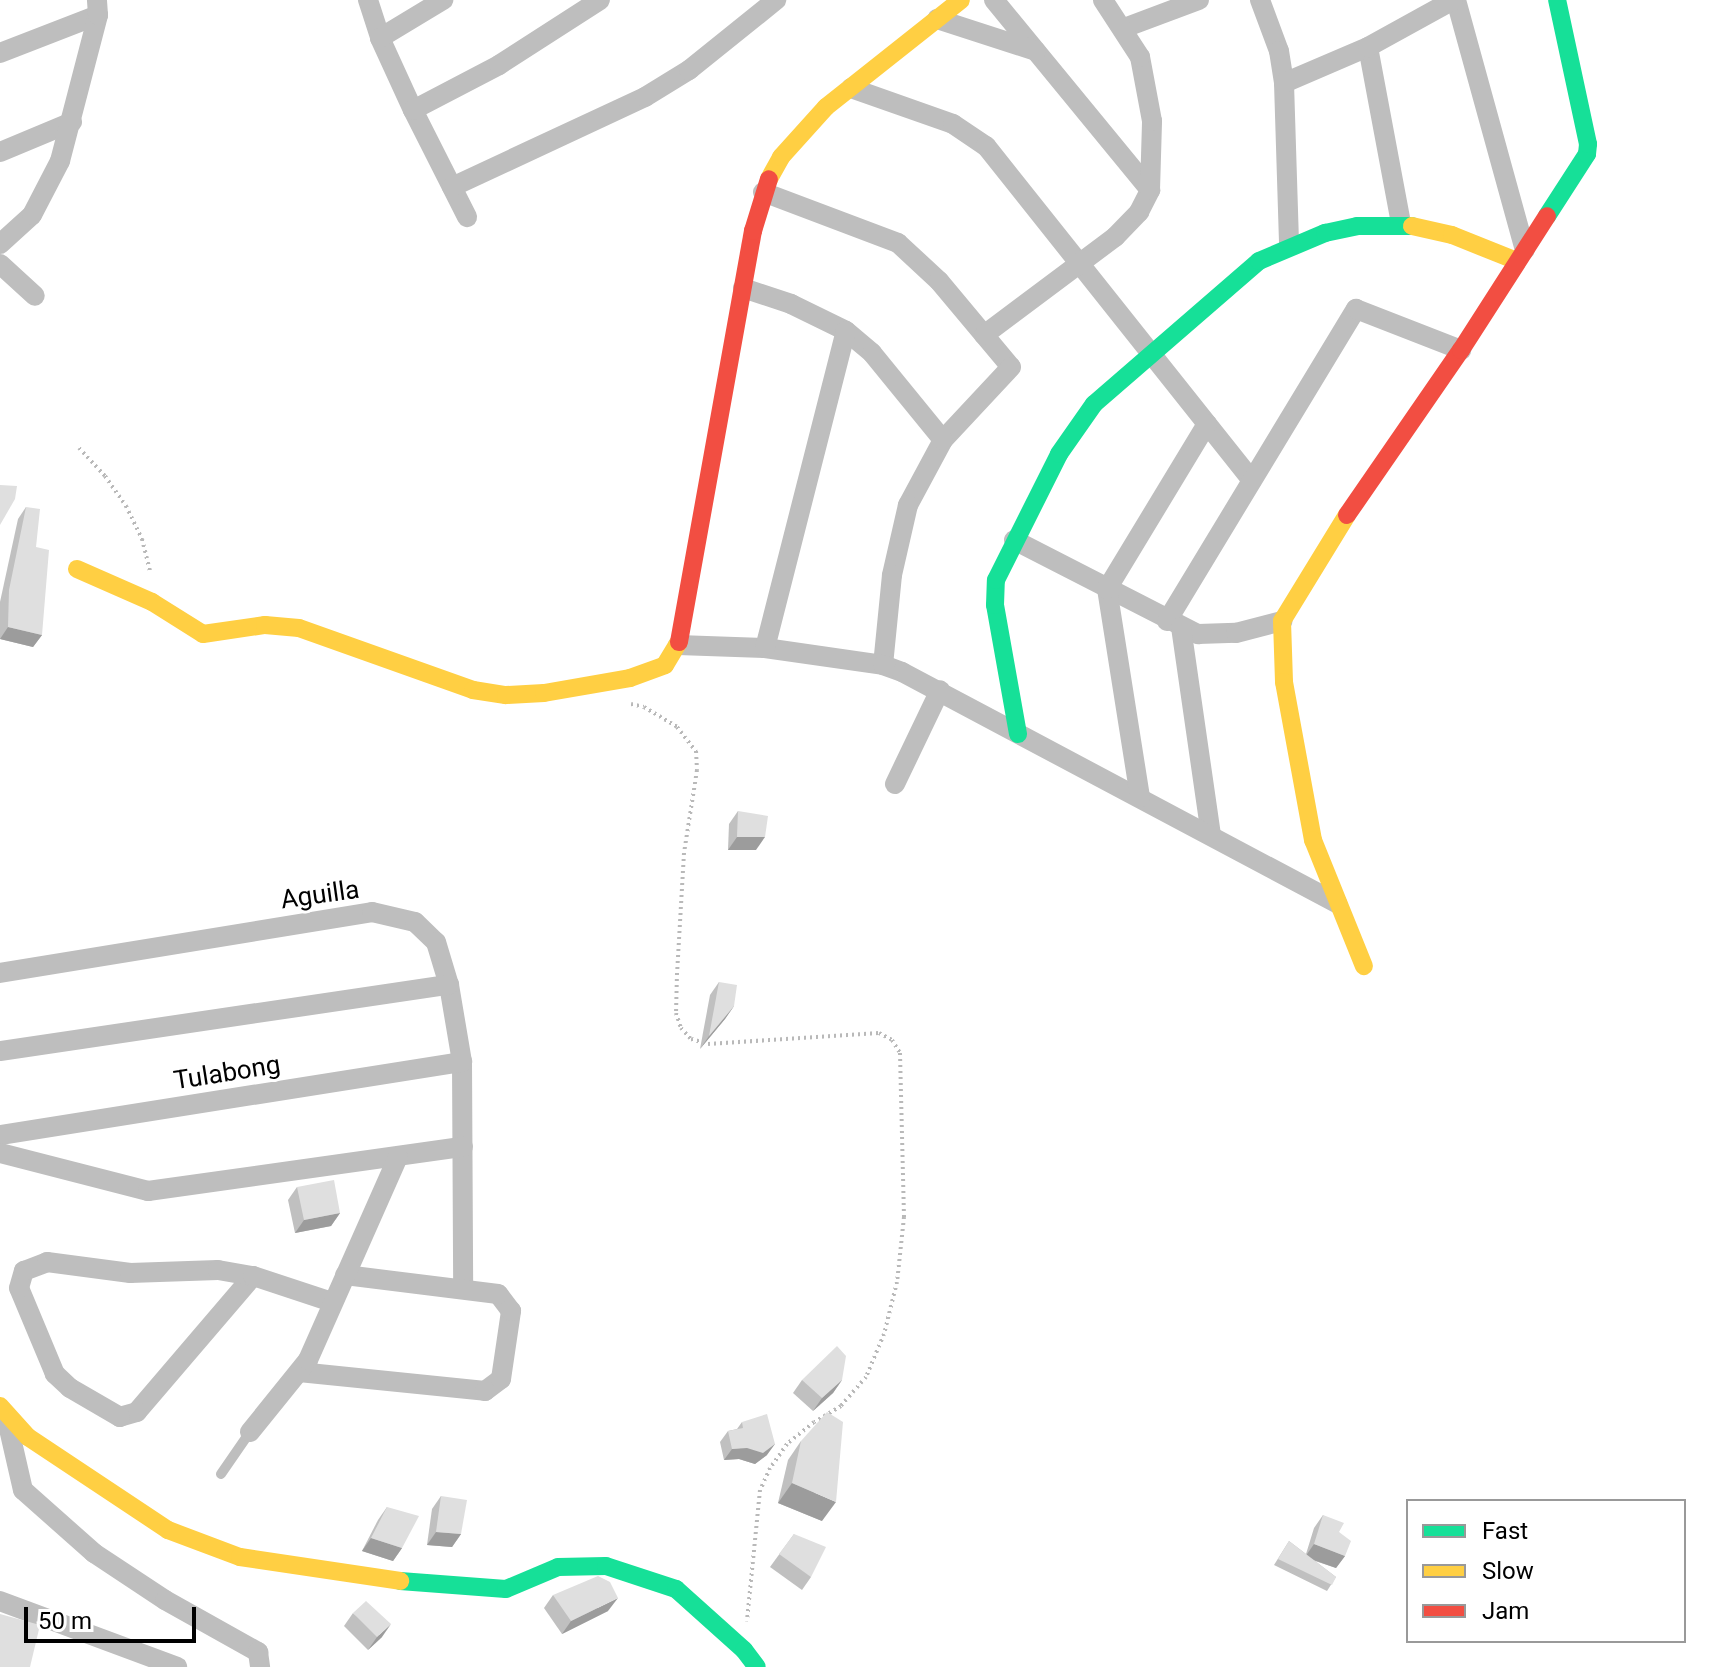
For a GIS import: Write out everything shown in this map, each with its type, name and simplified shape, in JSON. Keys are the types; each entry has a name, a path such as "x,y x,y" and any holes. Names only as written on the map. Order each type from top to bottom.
{"street":[{"path":"368,0 380,38 467,217"},
{"path":"380,38 443,0"},
{"path":"413,110 499,65 600,0"},
{"path":"452,187 645,97 689,70 776,0"},
{"path":"77,569 152,602 203,634 265,625 299,628 473,690 519,695 602,684 648,673 665,665 678,645 763,192 781,157 806,126 961,0"},
{"path":"994,0 1150,190"},
{"path":"984,335 1081,264 1139,212 1150,190 1154,154 1147,85 1140,57 1103,0"},
{"path":"1124,28 1199,0"},
{"path":"1260,0 1279,51 1284,83 1289,245"},
{"path":"1284,83 1368,47 1454,0 1521,255"},
{"path":"1364,966 1313,840 1284,682 1282,621 1323,549 1461,350 1587,154 1588,144 1557,0"},
{"path":"0,53 98,8"},
{"path":"0,244 32,215 47,191 72,122 98,8"},
{"path":"937,19 1036,51"},
{"path":"1368,47 1401,224"},
{"path":"851,88 953,124 972,135 1002,164 1252,480"},
{"path":"0,152 72,122"},
{"path":"763,192 898,243 939,281 1011,367 943,440 908,505 899,536 883,665"},
{"path":"1018,734 995,605 996,580 1014,540 1076,427 1094,404 1259,261 1289,245 1357,226 1401,224 1521,255"},
{"path":"0,264 35,296"},
{"path":"743,288 791,304 846,331 872,353 943,440"},
{"path":"1211,836 1174,624 1252,480 1356,309 1461,350"},
{"path":"765,648 846,331"},
{"path":"1140,797 1107,589 1207,424"},
{"path":"1014,540 1174,624 1216,636 1282,621"},
{"path":"678,645 765,648 883,665 940,690 1337,903"},
{"path":"895,784 940,690"},
{"name":"Aguilla","path":"0,973 372,912 415,922 436,942 449,985 462,1062 463,1289"},
{"path":"0,1051 449,985"},
{"name":"Tulabong","path":"0,1135 462,1062"},
{"path":"0,1153 148,1191 463,1147"},
{"path":"250,1432 308,1360 398,1157"},
{"path":"253,1276 137,1412 120,1417 62,1382 55,1374 19,1288 24,1271 47,1262 130,1273 218,1270 253,1276 332,1302"},
{"path":"299,1372 491,1390 501,1379 509,1304 498,1294 345,1275"},
{"path":"3,1411 28,1437 168,1530 240,1557 433,1586 506,1589 558,1567 606,1566 676,1589 744,1650 757,1667"},
{"path":"3,1411 23,1490 94,1553 165,1600 258,1652 260,1667"},
{"path":"0,1601 177,1667"}],"lane":[{"path":"221,1474 250,1432"}],"path":[{"path":"79,448 105,476 142,539 152,602"},
{"path":"602,684 610,697 644,707 677,727 696,751 697,770 684,853 677,973 676,1013 681,1028 691,1039 708,1044 879,1033 892,1040 900,1053 904,1217 897,1282 884,1334 866,1377 841,1406 814,1422 787,1444 770,1468 760,1490 744,1650"}],"building":[{"path":"0,485 17,486 15,499 0,525"},
{"path":"26,507 40,509 36,547 49,550 42,635 8,627 9,590"},
{"path":"738,811 768,816 765,837 737,837"},
{"path":"719,982 737,985 734,1006 709,1036"},
{"path":"334,1180 340,1213 304,1220 297,1187"},
{"path":"837,1346 846,1356 842,1380 822,1398 802,1380"},
{"path":"827,1412 843,1422 836,1502 792,1483 801,1441"},
{"path":"767,1414 775,1444 763,1453 747,1448 732,1449 728,1431 743,1428 742,1422"},
{"path":"441,1496 467,1500 461,1534 436,1532"},
{"path":"387,1507 419,1516 402,1548 371,1538"},
{"path":"1323,1515 1344,1523 1339,1532 1351,1541 1345,1556 1314,1544"},
{"path":"794,1534 826,1547 811,1577 779,1554"},
{"path":"1289,1541 1336,1577 1332,1585 1278,1559"},
{"path":"598,1576 610,1582 618,1598 571,1621 553,1595"},
{"path":"366,1601 391,1624 377,1637 353,1613"},
{"path":"0,1614 40,1625 30,1667 0,1667"}],"traffic: fast":[{"path":"1547,216 1587,154 1588,144 1557,0"},
{"path":"1018,734 995,605 996,580 1059,454 1094,404 1259,261 1325,233 1357,226 1412,226"},
{"path":"400,1581 506,1589 558,1567 606,1566 676,1589 744,1650 757,1667"}],"traffic: slow":[{"path":"769,179 781,157 826,107 961,0"},
{"path":"1412,226 1452,235 1517,261"},
{"path":"1347,515 1282,621 1284,682 1313,840 1364,966"},
{"path":"77,569 152,602 203,634 265,625 299,628 473,690 506,695 544,693 630,678 665,665 679,642"},
{"path":"0,1406 28,1437 168,1530 240,1557 400,1581"}],"traffic: jam":[{"path":"679,642 753,231 769,179"},
{"path":"1347,515 1461,350 1547,216"}]}
